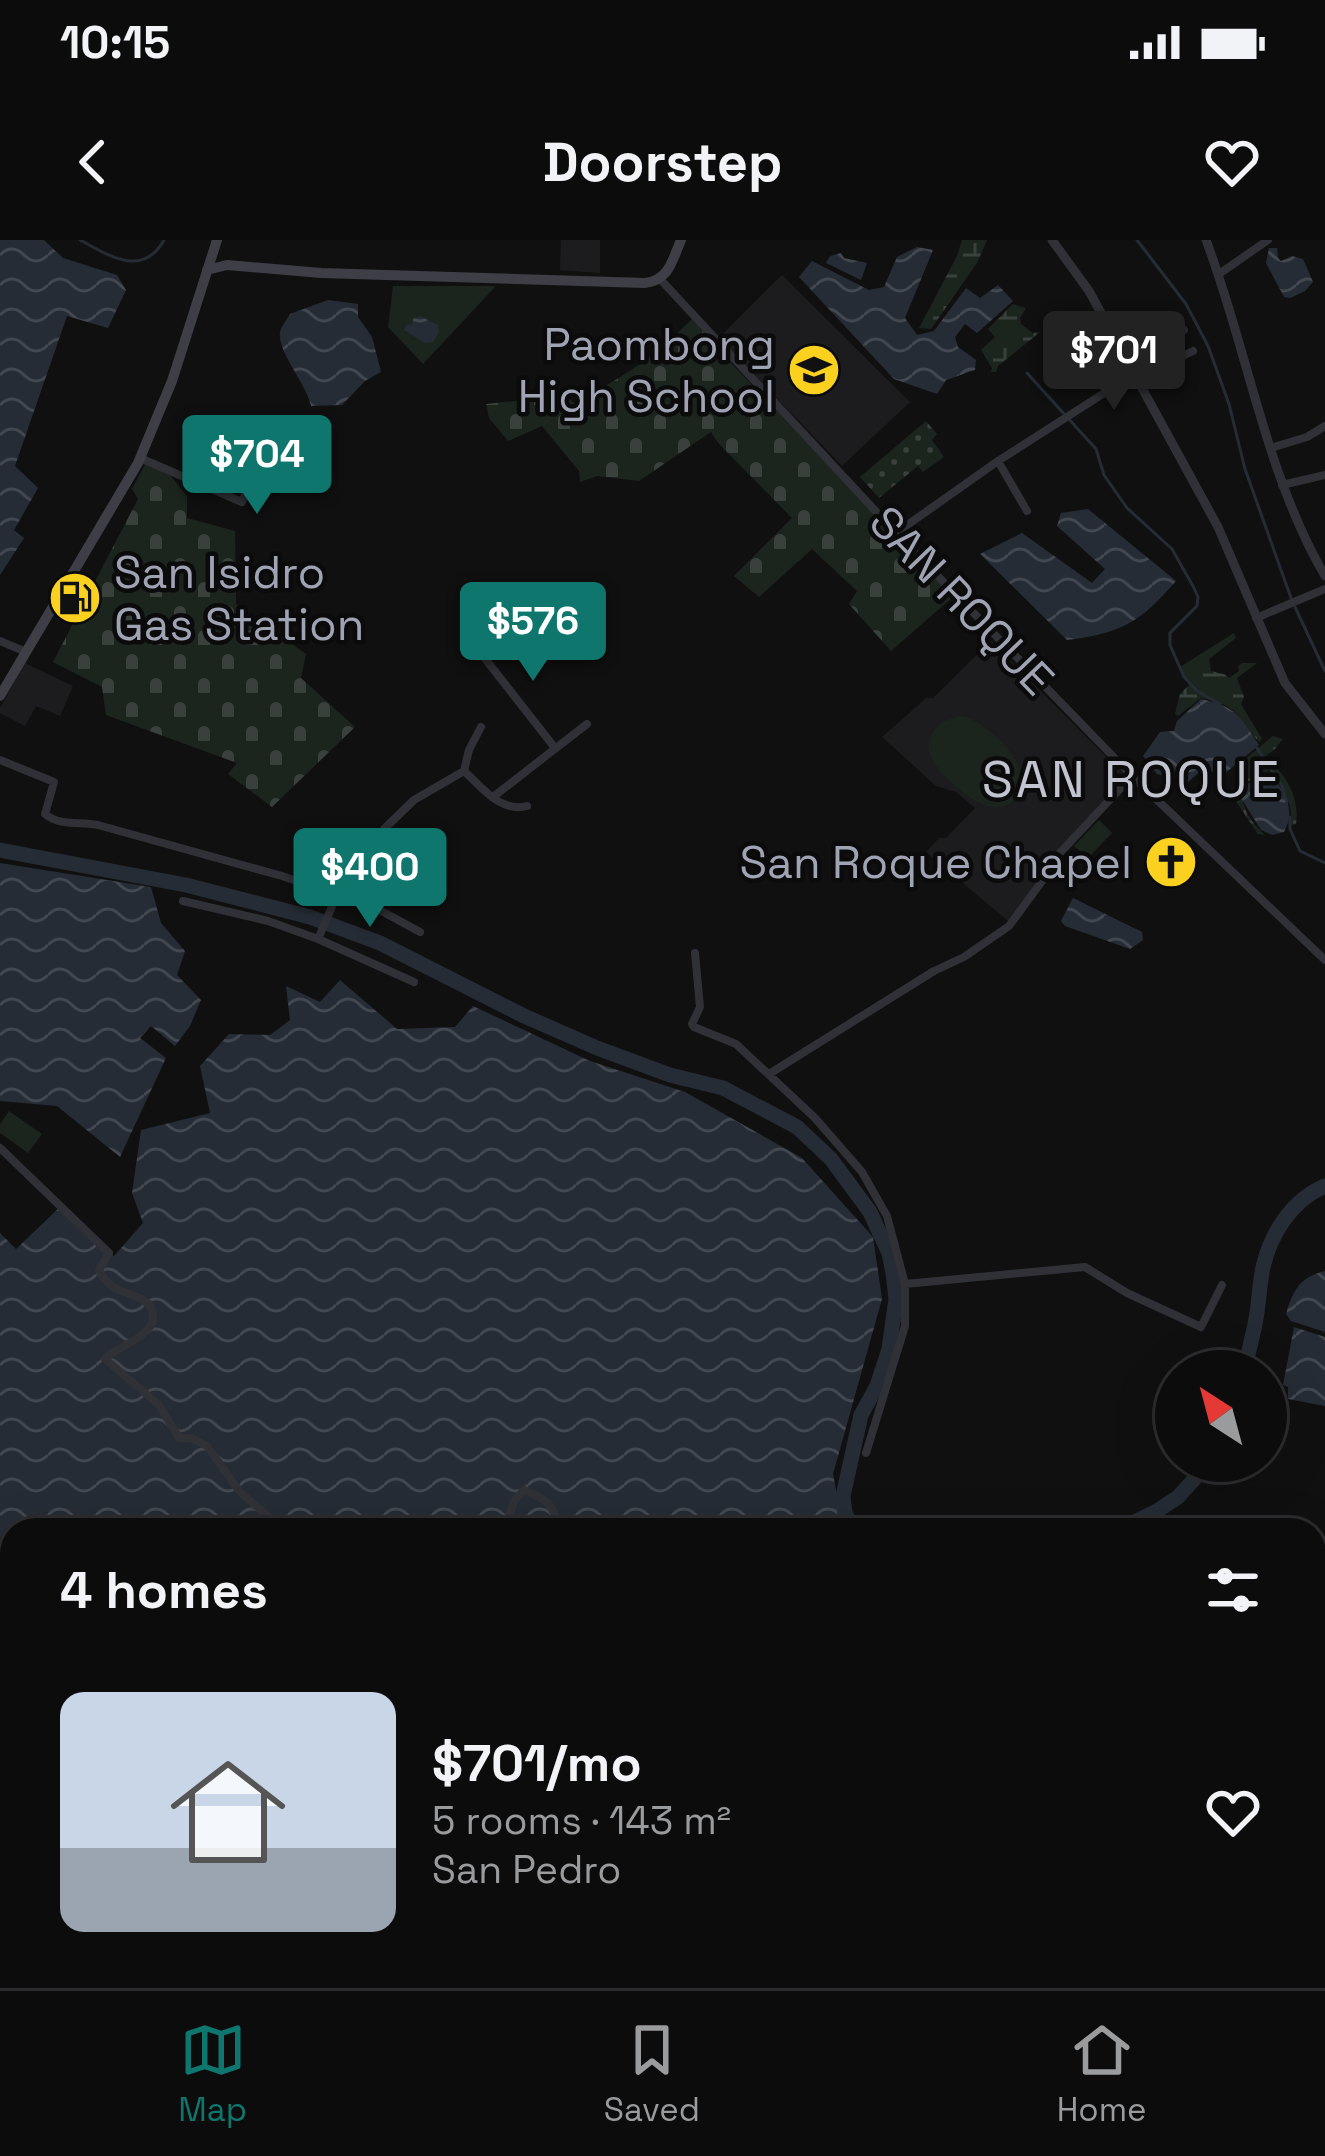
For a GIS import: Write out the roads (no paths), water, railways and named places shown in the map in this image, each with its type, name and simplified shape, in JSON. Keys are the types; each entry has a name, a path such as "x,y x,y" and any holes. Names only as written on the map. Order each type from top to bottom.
{"main road":[{"path":"0,697 140,458 172,381 217,240"},
{"path":"207,270 227,266 644,283 666,274 681,240"},
{"path":"212,254 227,266"}],"street":[{"path":"1052,240 1089,291 1218,526 1286,683 1325,734"},
{"path":"1206,240 1282,485 1325,576"},
{"path":"1219,274 1268,240"},
{"name":"SAN ROQUE","path":"660,279 896,533 1132,776 1325,961"},
{"path":"1125,356 1184,330"},
{"path":"896,533 1066,418 1136,376 1193,350"},
{"path":"1271,448 1325,426"},
{"path":"140,458 242,502 261,458 216,437"},
{"path":"998,461 1027,511"},
{"path":"1282,485 1325,475"},
{"path":"1256,618 1325,589"},
{"path":"0,640 26,652"},
{"path":"476,646 555,748"},
{"path":"492,797 586,724"},
{"path":"320,934 339,892 384,829 414,800 464,771 481,727"},
{"path":"0,760 54,782 45,814 49,818 67,824 98,824 339,892 420,932"},
{"path":"464,771 492,797 515,809 526,806"},
{"path":"769,1074 1009,926 1058,855 1132,776"},
{"path":"183,901 320,934 414,982"},
{"path":"695,953 700,1007 694,1028 736,1044 815,1118 868,1180 892,1230 905,1284 902,1340 866,1453"},
{"path":"0,1148 109,1252 99,1270 106,1282 152,1310 152,1321 142,1336 105,1359 159,1405 179,1438 207,1446 249,1502 269,1518"},
{"path":"905,1284 1085,1267 1127,1293 1201,1327 1222,1285"},
{"path":"507,1518 524,1490 542,1497 557,1518"}],"water":[{"path":"0,240 44,240 63,258 117,275 126,290 108,328 67,316 15,466 38,488 14,530 24,538 0,575"},
{"path":"917,247 933,250 905,318 917,335 934,331 966,288 980,298 998,285 1013,301 977,333 965,324 955,337 958,347 976,360 975,370 946,380 937,394 894,379 799,277 812,261 869,290 884,287 897,257"},
{"path":"1269,248 1277,248 1281,261 1292,256 1303,259 1313,282 1305,291 1284,297 1266,263"},
{"path":"841,253 867,263 861,280 826,263 830,256"},
{"path":"328,300 358,304 358,317 372,337 381,372 342,405 311,406 283,349 280,332 290,314"},
{"path":"420,316 438,325 433,342 425,343 404,330"},
{"path":"1088,509 1176,581 1129,623 1103,634 1067,640 980,554 1022,533 1092,583 1105,569 1057,526 1061,513"},
{"path":"1201,699 1236,714 1259,745 1223,775 1203,769 1188,782 1157,774 1143,756 1160,732 1174,731 1177,721"},
{"path":"1268,772 1289,807 1284,832 1272,835 1261,830 1241,798 1244,786"},
{"path":"0,863 151,887 161,923 185,951 177,975 201,1000 175,1046 151,1026 140,1038 166,1058 120,1157 57,1106 0,1101"},
{"path":"1073,898 1142,932 1143,940 1130,949 1065,926 1061,921"},
{"path":"340,980 397,1029 455,1027 473,1006 590,1061 685,1092 802,1158 873,1237 882,1299 833,1474 842,1518 0,1518 0,1233 16,1249 60,1207 114,1256 143,1223 132,1193 141,1130 210,1113 200,1066 229,1034 270,1035 290,1020 286,986 320,1002"},
{"path":"1325,1271 1325,1332 1291,1321 1286,1314 1299,1286"},
{"path":"1294,1327 1325,1337 1325,1406 1288,1399 1287,1364"}],"waterway":[{"path":"80,240 114,257 136,261 156,252 164,240"},
{"path":"1137,240 1186,304 1208,346 1291,598"},
{"path":"1027,373 1096,449 1104,475 1127,508 1172,549 1198,597 1197,606 1170,633 1170,645 1184,677 1220,704"},
{"path":"1295,607 1325,671"},
{"path":"1257,748 1287,802"},
{"path":"1290,817 1300,851 1325,863"},
{"path":"0,850 186,885 310,917 380,943 597,1048 670,1075 723,1088 797,1127 831,1159 870,1212 893,1273 896,1299 889,1349 861,1415 843,1496 848,1518"},
{"path":"1249,1350 1271,1242 1293,1209 1325,1186"},
{"path":"1143,1518 1178,1497 1192,1482"}],"place":[{"name":"Paombong High School","path":"814,370"},
{"name":"San Isidro Gas Station","path":"75,598"},
{"name":"San Roque Chapel","path":"1171,862"}],"district":[{"name":"SAN ROQUE","path":"1132,779"}]}
